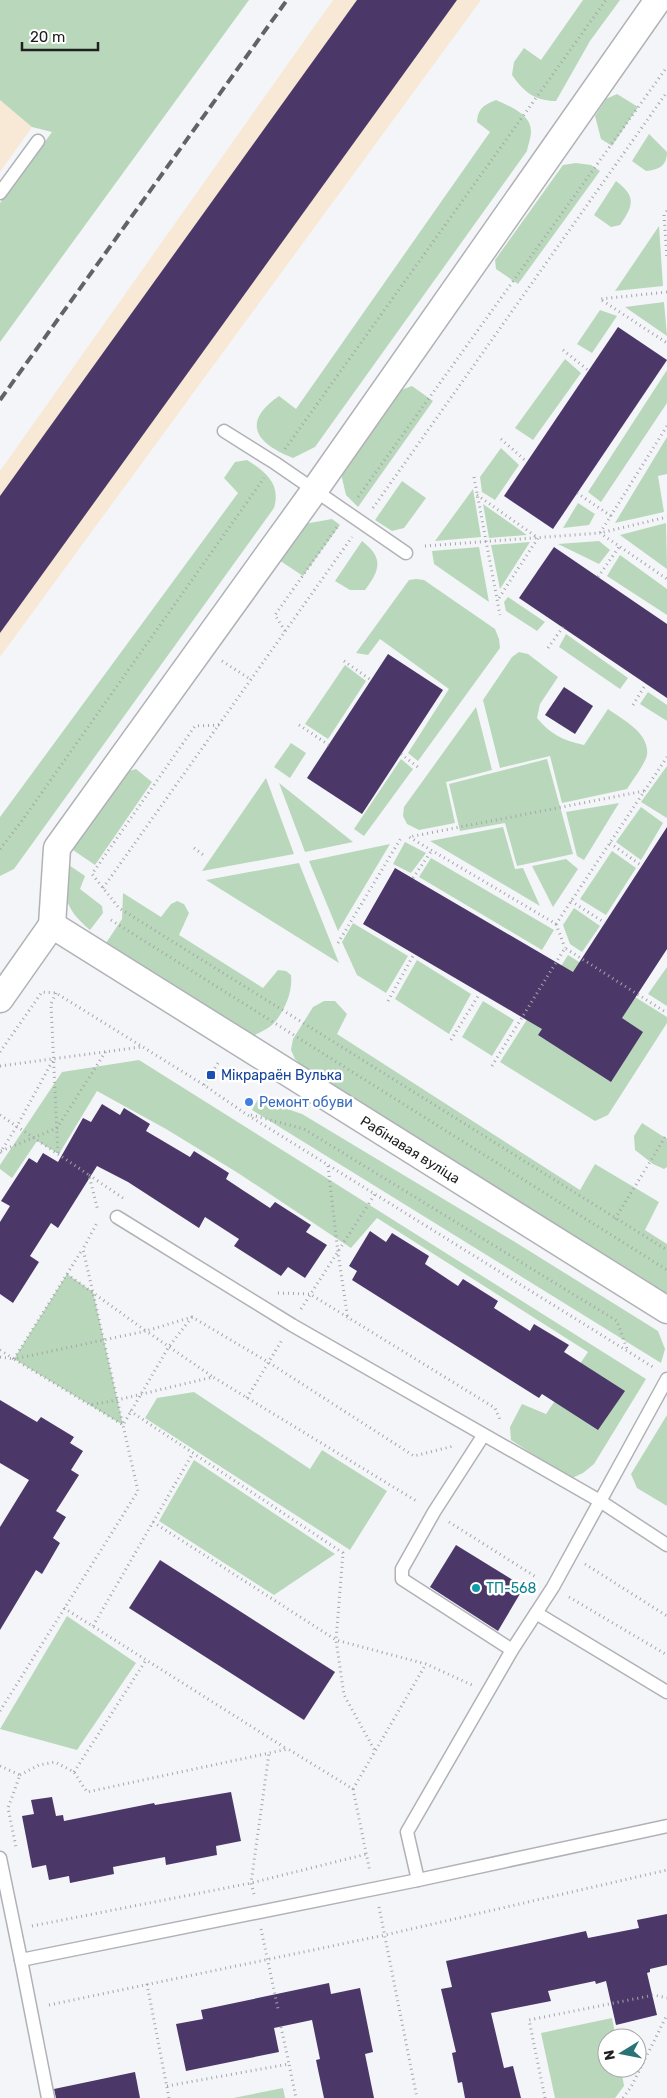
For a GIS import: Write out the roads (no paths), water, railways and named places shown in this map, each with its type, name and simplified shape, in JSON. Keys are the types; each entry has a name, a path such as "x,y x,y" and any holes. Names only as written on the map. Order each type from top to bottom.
{"street":[{"path":"0,999 52,925 57,848 314,491 658,0"},
{"name":"Рабінавая вуліца","path":"52,925 667,1310"}],"lane":[{"path":"0,193 38,141"},
{"path":"224,431 275,463 406,553"},
{"path":"117,1217 292,1326 506,1446 600,1501 667,1545"},
{"path":"418,1880 407,1832 512,1650 553,1587 600,1501 663,1375"},
{"path":"481,1439 434,1512 402,1569 402,1579 512,1650"},
{"path":"536,1612 667,1692"},
{"path":"21,1960 418,1880 667,1826"},
{"path":"0,1858 48,2098"}],"railway":[{"path":"0,400 287,0"}],"place":[{"name":"Мікрараён Вулька","path":"211,1075"},
{"name":"Ремонт обуви","path":"249,1102"},
{"name":"ТП-568","path":"476,1588"}]}
